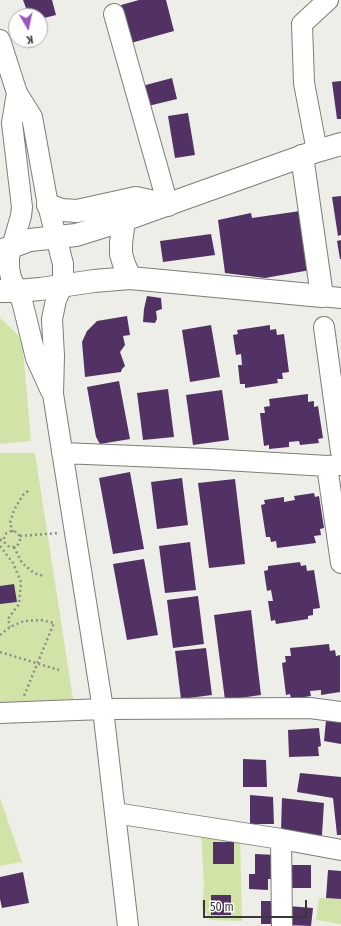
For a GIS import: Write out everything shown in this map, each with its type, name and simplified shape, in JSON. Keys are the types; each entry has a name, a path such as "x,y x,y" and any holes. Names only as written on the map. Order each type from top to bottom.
{"main road":[{"path":"6,249 41,238 76,235 124,220 341,144"},
{"path":"9,291 62,286 94,280 130,278 331,297 310,154"},
{"path":"48,205 62,210 77,211 136,198 168,205"},
{"path":"124,220 121,254 130,278"}],"street":[{"path":"310,154 304,83 302,24 328,0"},
{"path":"114,14 168,205"},
{"path":"0,40 9,95 22,207 21,216 6,249 9,258 11,278 9,291 22,301 28,319 36,358 53,394"},
{"path":"9,95 32,117 48,205 63,264 62,286 56,300 52,319 54,356 53,394 103,709 128,926"},
{"path":"324,327 336,461 341,563"},
{"path":"62,453 208,459 336,461"},
{"path":"0,713 103,709 310,708 341,712"},
{"path":"115,813 341,850"},
{"path":"280,839 282,926"}],"path":[{"path":"13,532 10,523 14,510 23,495 29,490"},
{"path":"20,536 18,545 10,547 6,544 6,536 13,532 20,536 75,531"},
{"path":"0,540 5,540"},
{"path":"0,546 13,563 21,582 19,604 8,619 10,627"},
{"path":"14,547 22,563 34,573 44,576"},
{"path":"0,635 10,627 24,621 40,620 54,622 23,699"},
{"path":"0,652 59,670"}],"green space":[{"path":"0,318 22,339 31,441 0,444"},
{"path":"0,453 35,453 73,699 0,703"},
{"path":"0,798 22,862 0,866"},
{"path":"201,829 240,835 242,921 210,920 202,906 204,886"},
{"path":"319,898 341,899 341,924 316,920"}],"building":[{"path":"23,0 52,0 56,15 48,17 48,8 26,8"},
{"path":"139,0 166,0 174,31 131,43 121,5"},
{"path":"172,78 177,99 148,106 142,86"},
{"path":"341,81 341,119 337,119 332,82"},
{"path":"188,113 195,155 175,158 168,116"},
{"path":"341,196 341,235 338,236 332,197"},
{"path":"307,210 316,269 265,278 225,273 218,220 251,213 252,218"},
{"path":"211,234 215,255 163,262 160,241"},
{"path":"341,240 341,259 340,259 337,241"},
{"path":"147,296 161,298 162,309 156,311 157,319 155,323 143,322"},
{"path":"127,316 130,335 123,336 125,345 120,352 125,366 121,372 85,377 82,342 87,331 97,321"},
{"path":"211,325 220,377 190,382 182,330"},
{"path":"270,325 270,330 276,329 277,335 284,334 289,372 282,373 283,379 277,379 278,383 245,388 245,384 240,384 238,365 242,365 241,354 236,355 233,335 238,334 237,330"},
{"path":"119,381 130,439 100,444 96,437 87,387"},
{"path":"168,389 174,437 143,440 137,393"},
{"path":"222,390 229,440 193,445 186,395"},
{"path":"308,394 308,402 314,401 314,407 318,406 323,438 318,439 319,443 300,445 299,441 289,442 289,447 269,449 269,445 264,446 260,413 265,413 264,407 270,406 269,399"},
{"path":"130,472 144,549 113,554 99,478"},
{"path":"182,478 188,525 157,529 151,482"},
{"path":"235,479 245,564 209,568 198,483"},
{"path":"314,493 315,497 319,496 324,528 320,529 321,535 314,536 316,543 277,548 276,541 271,542 270,537 266,537 261,505 265,504 264,500 284,497 284,502 295,500 294,496"},
{"path":"190,542 196,590 165,593 159,546"},
{"path":"144,559 158,635 127,640 113,564"},
{"path":"300,562 301,566 306,565 307,571 314,570 320,608 313,609 313,615 308,616 308,619 276,624 275,620 271,621 268,601 273,601 271,590 267,591 264,571 268,570 268,566"},
{"path":"14,584 17,602 0,604 0,586"},
{"path":"198,596 204,644 173,648 167,600"},
{"path":"251,610 261,695 225,700 214,615"},
{"path":"329,644 330,651 335,650 336,656 340,655 340,692 321,695 321,690 310,691 311,696 291,699 290,694 286,695 282,663 286,662 285,656 291,656 290,648"},
{"path":"206,648 212,695 181,699 175,651"},
{"path":"326,720 341,722 341,744 324,741"},
{"path":"319,728 321,746 318,747 319,756 289,757 288,730"},
{"path":"243,759 266,760 267,787 243,787"},
{"path":"300,773 341,777 341,835 337,835 333,798 297,792"},
{"path":"250,795 273,797 274,824 250,824"},
{"path":"282,798 324,803 322,835 281,832"},
{"path":"213,842 234,842 234,864 213,864"},
{"path":"255,854 277,855 279,879 268,879 268,890 249,889 249,874 255,874"},
{"path":"290,865 311,865 311,888 290,888"},
{"path":"328,870 341,871 341,899 326,898"},
{"path":"23,872 29,903 2,908 0,899 0,877"},
{"path":"211,895 231,895 231,915 211,915"},
{"path":"261,901 279,901 279,924 261,924"},
{"path":"288,906 313,908 311,926 287,925"}]}
